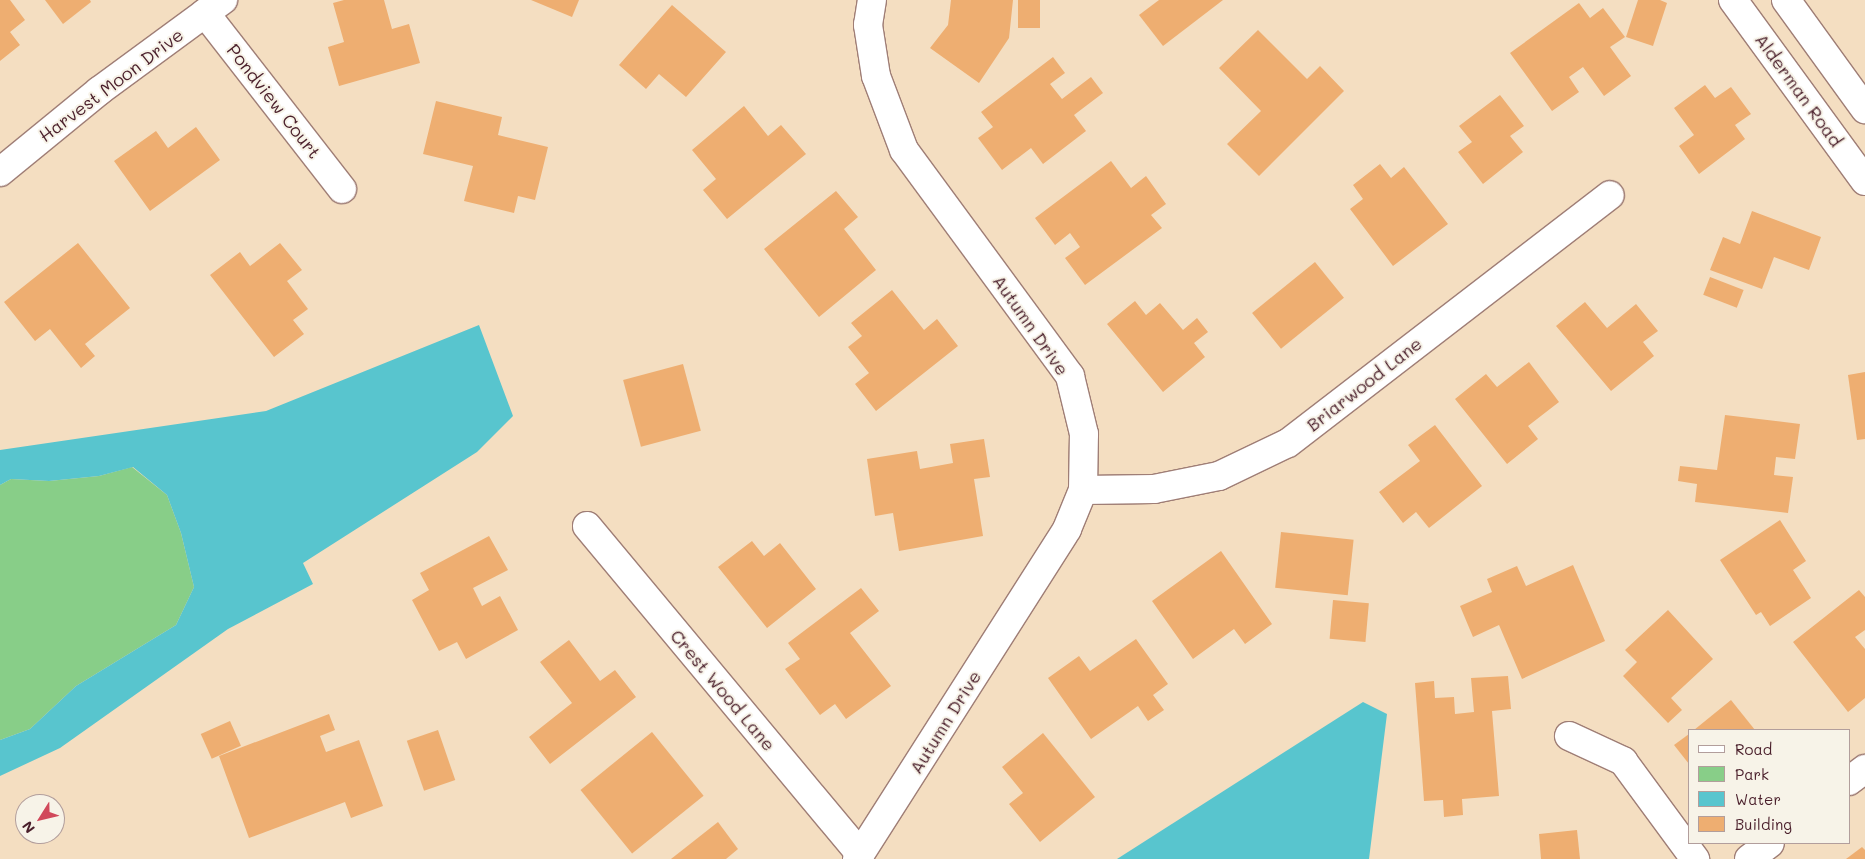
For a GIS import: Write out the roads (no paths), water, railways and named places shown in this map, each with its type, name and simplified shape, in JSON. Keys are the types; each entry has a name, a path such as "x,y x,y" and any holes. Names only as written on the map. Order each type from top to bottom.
{"street":[{"name":"Autumn Drive","path":"859,857 1068,529 1083,490 1084,434 1070,376 904,150 876,76 868,25 872,0"},
{"name":"Alderman Road","path":"1733,0 1865,181"},
{"path":"1786,0 1865,109"},
{"name":"Harvest Moon Drive","path":"0,172 100,90 214,7"},
{"name":"Pondview Court","path":"214,7 342,189"},
{"name":"Briarwood Lane","path":"1083,490 1154,489 1218,476 1288,443 1610,195"},
{"name":"Crest Wood Lane","path":"587,526 859,857"},
{"path":"1569,736 1623,760 1695,859"},
{"path":"1850,780 1865,769"},
{"path":"1749,859 1769,844"}],"water":[{"path":"479,325 513,416 477,452 303,563 313,584 228,629 60,748 0,776 0,740 30,729 76,686 176,625 194,587 181,533 167,495 133,467 99,476 49,481 11,479 0,485 0,450 266,411"},
{"path":"1363,702 1387,714 1369,859 1117,859"}]}
